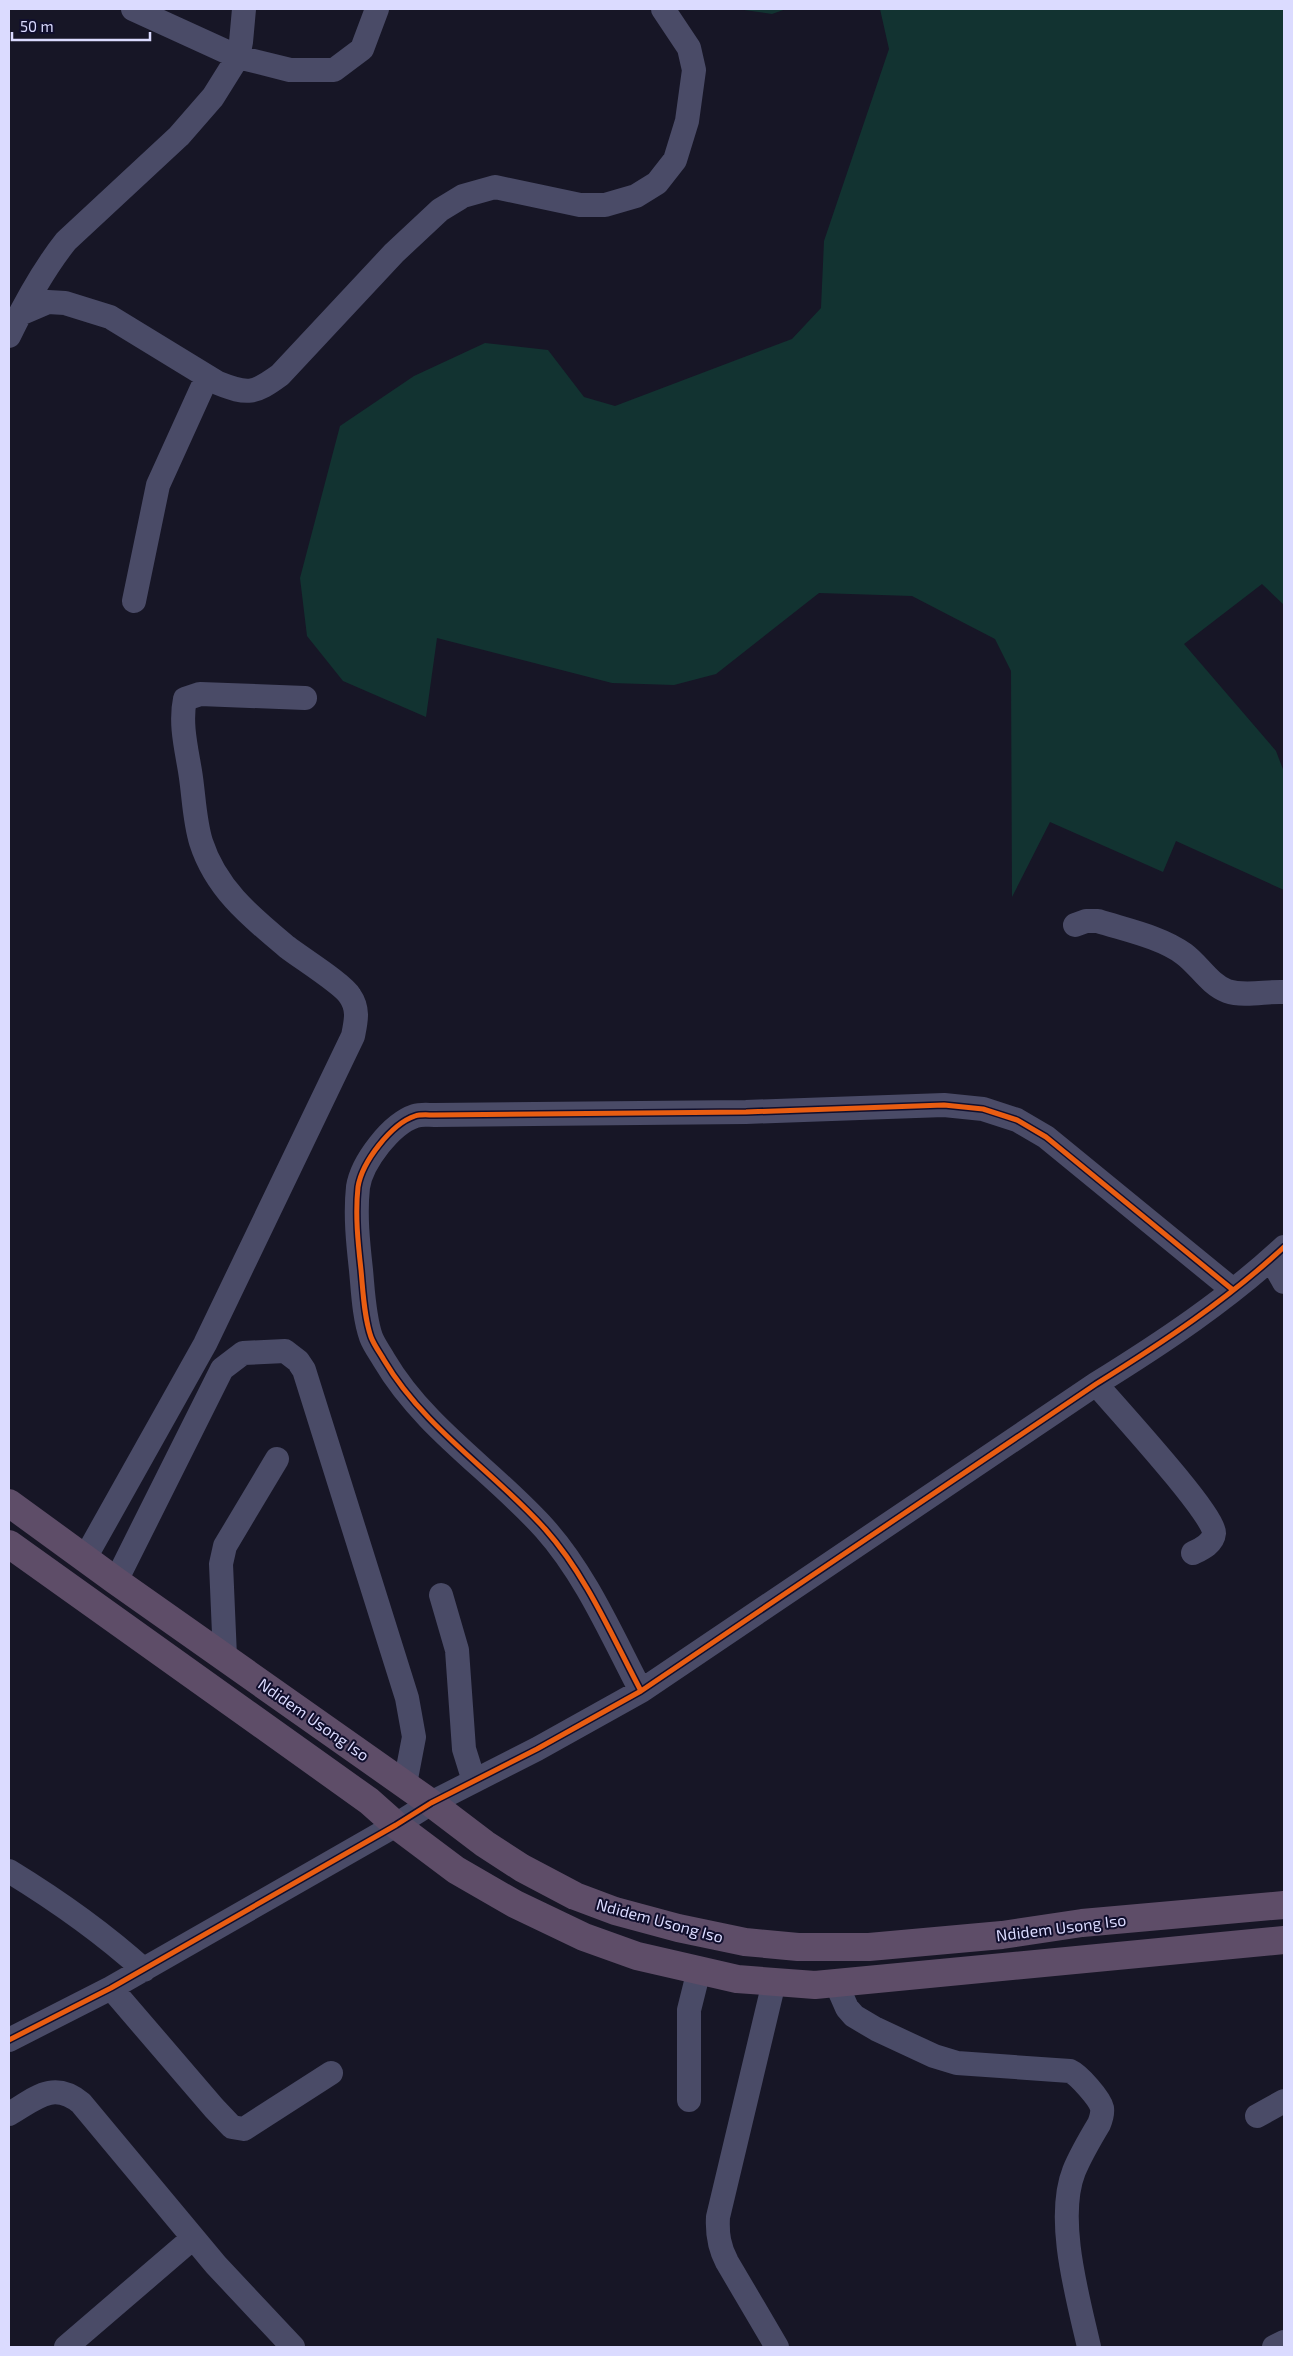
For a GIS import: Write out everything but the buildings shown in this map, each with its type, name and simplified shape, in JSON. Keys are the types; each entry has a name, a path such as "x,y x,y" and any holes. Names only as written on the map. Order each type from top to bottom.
{"highway":[{"name":"Ndidem Usong Iso","path":"9,1503 116,1581 431,1802 485,1844 522,1868 575,1896 615,1911 669,1926 746,1942 798,1947 869,1946 1002,1935 1082,1923 1284,1905"},
{"name":"Ndidem Usong Iso","path":"9,1544 369,1801 396,1825 456,1870 515,1904 584,1937 637,1956 737,1979 816,1985 1284,1940"}],"street":[{"path":"133,9 238,57 290,70 334,70 362,49 376,9"},
{"path":"9,336 51,259 66,241 179,136 213,96 238,57 244,9"},
{"path":"20,314 48,302 65,303 93,311 110,317 135,331 207,377 233,389 249,392 261,389 280,376 394,253 440,210 463,196 495,187 580,205 605,205 636,196 657,184 675,160 687,121 694,70 689,48 663,9"},
{"path":"134,601 158,485 207,377"},
{"path":"85,1558 206,1344 352,1036 356,1020 356,1007 350,994 287,946 232,899 214,871 201,843 193,804 182,715 185,699 200,694 305,698"},
{"path":"1075,925 1086,921 1098,921 1173,947 1185,955 1212,981 1229,992 1243,994 1284,992"},
{"path":"641,1690 576,1571 546,1530 512,1495 444,1434 398,1384 371,1337 363,1291 357,1233 358,1185 369,1158 385,1138 400,1125 416,1116 434,1115 746,1112 944,1105 983,1109 1017,1120 1046,1137 1233,1290"},
{"path":"9,2040 112,1988 396,1825 431,1802 537,1748 641,1690 1096,1384 1165,1341 1233,1290 1278,1253 1284,1282"},
{"path":"116,1581 222,1369 243,1353 285,1351 298,1361 304,1370 407,1698 414,1737 413,1752 405,1784"},
{"path":"1096,1384 1187,1490 1213,1525 1214,1534 1209,1544 1193,1553"},
{"path":"225,1657 221,1564 225,1546 278,1458"},
{"path":"441,1595 457,1650 464,1749 474,1781"},
{"path":"9,1870 63,1904 110,1939 144,1970"},
{"path":"689,2100 689,2010 699,1970"},
{"path":"774,1982 718,2217 718,2230 720,2248 723,2255 777,2347"},
{"path":"836,1983 847,2008 854,2016 876,2029 934,2056 957,2063 1070,2071 1079,2077 1101,2105 1102,2116 1100,2124 1073,2172 1068,2196 1069,2261 1089,2347"},
{"path":"112,1988 232,2127 244,2129 331,2073"},
{"path":"9,2114 52,2091 63,2092 81,2103 216,2265 293,2347"},
{"path":"1257,2116 1284,2101"},
{"path":"66,2347 193,2238"},
{"path":"1274,2347 1284,2342"}],"green space":[{"path":"737,9 786,9 772,14"},
{"path":"880,9 1284,9 1284,605 1262,584 1184,644 1276,751 1284,772 1284,890 1176,841 1163,872 1050,822 1012,897 1011,671 995,639 912,596 819,593 716,674 674,685 612,683 437,638 426,717 343,681 307,636 300,578 340,426 414,376 485,343 548,350 584,397 615,406 792,339 821,308 824,241 889,49"}],"cycle path":[{"path":"641,1691 598,1607 560,1547 525,1508 419,1407 400,1384 371,1337 364,1304 358,1239 358,1187 365,1166 371,1156 387,1135 406,1120 420,1115 746,1112 944,1105 983,1109 1017,1120 1046,1137 1233,1290"},
{"path":"9,2040 111,1988 396,1825 431,1803 537,1749 641,1691 1096,1384 1169,1337 1217,1303 1284,1247"}]}
